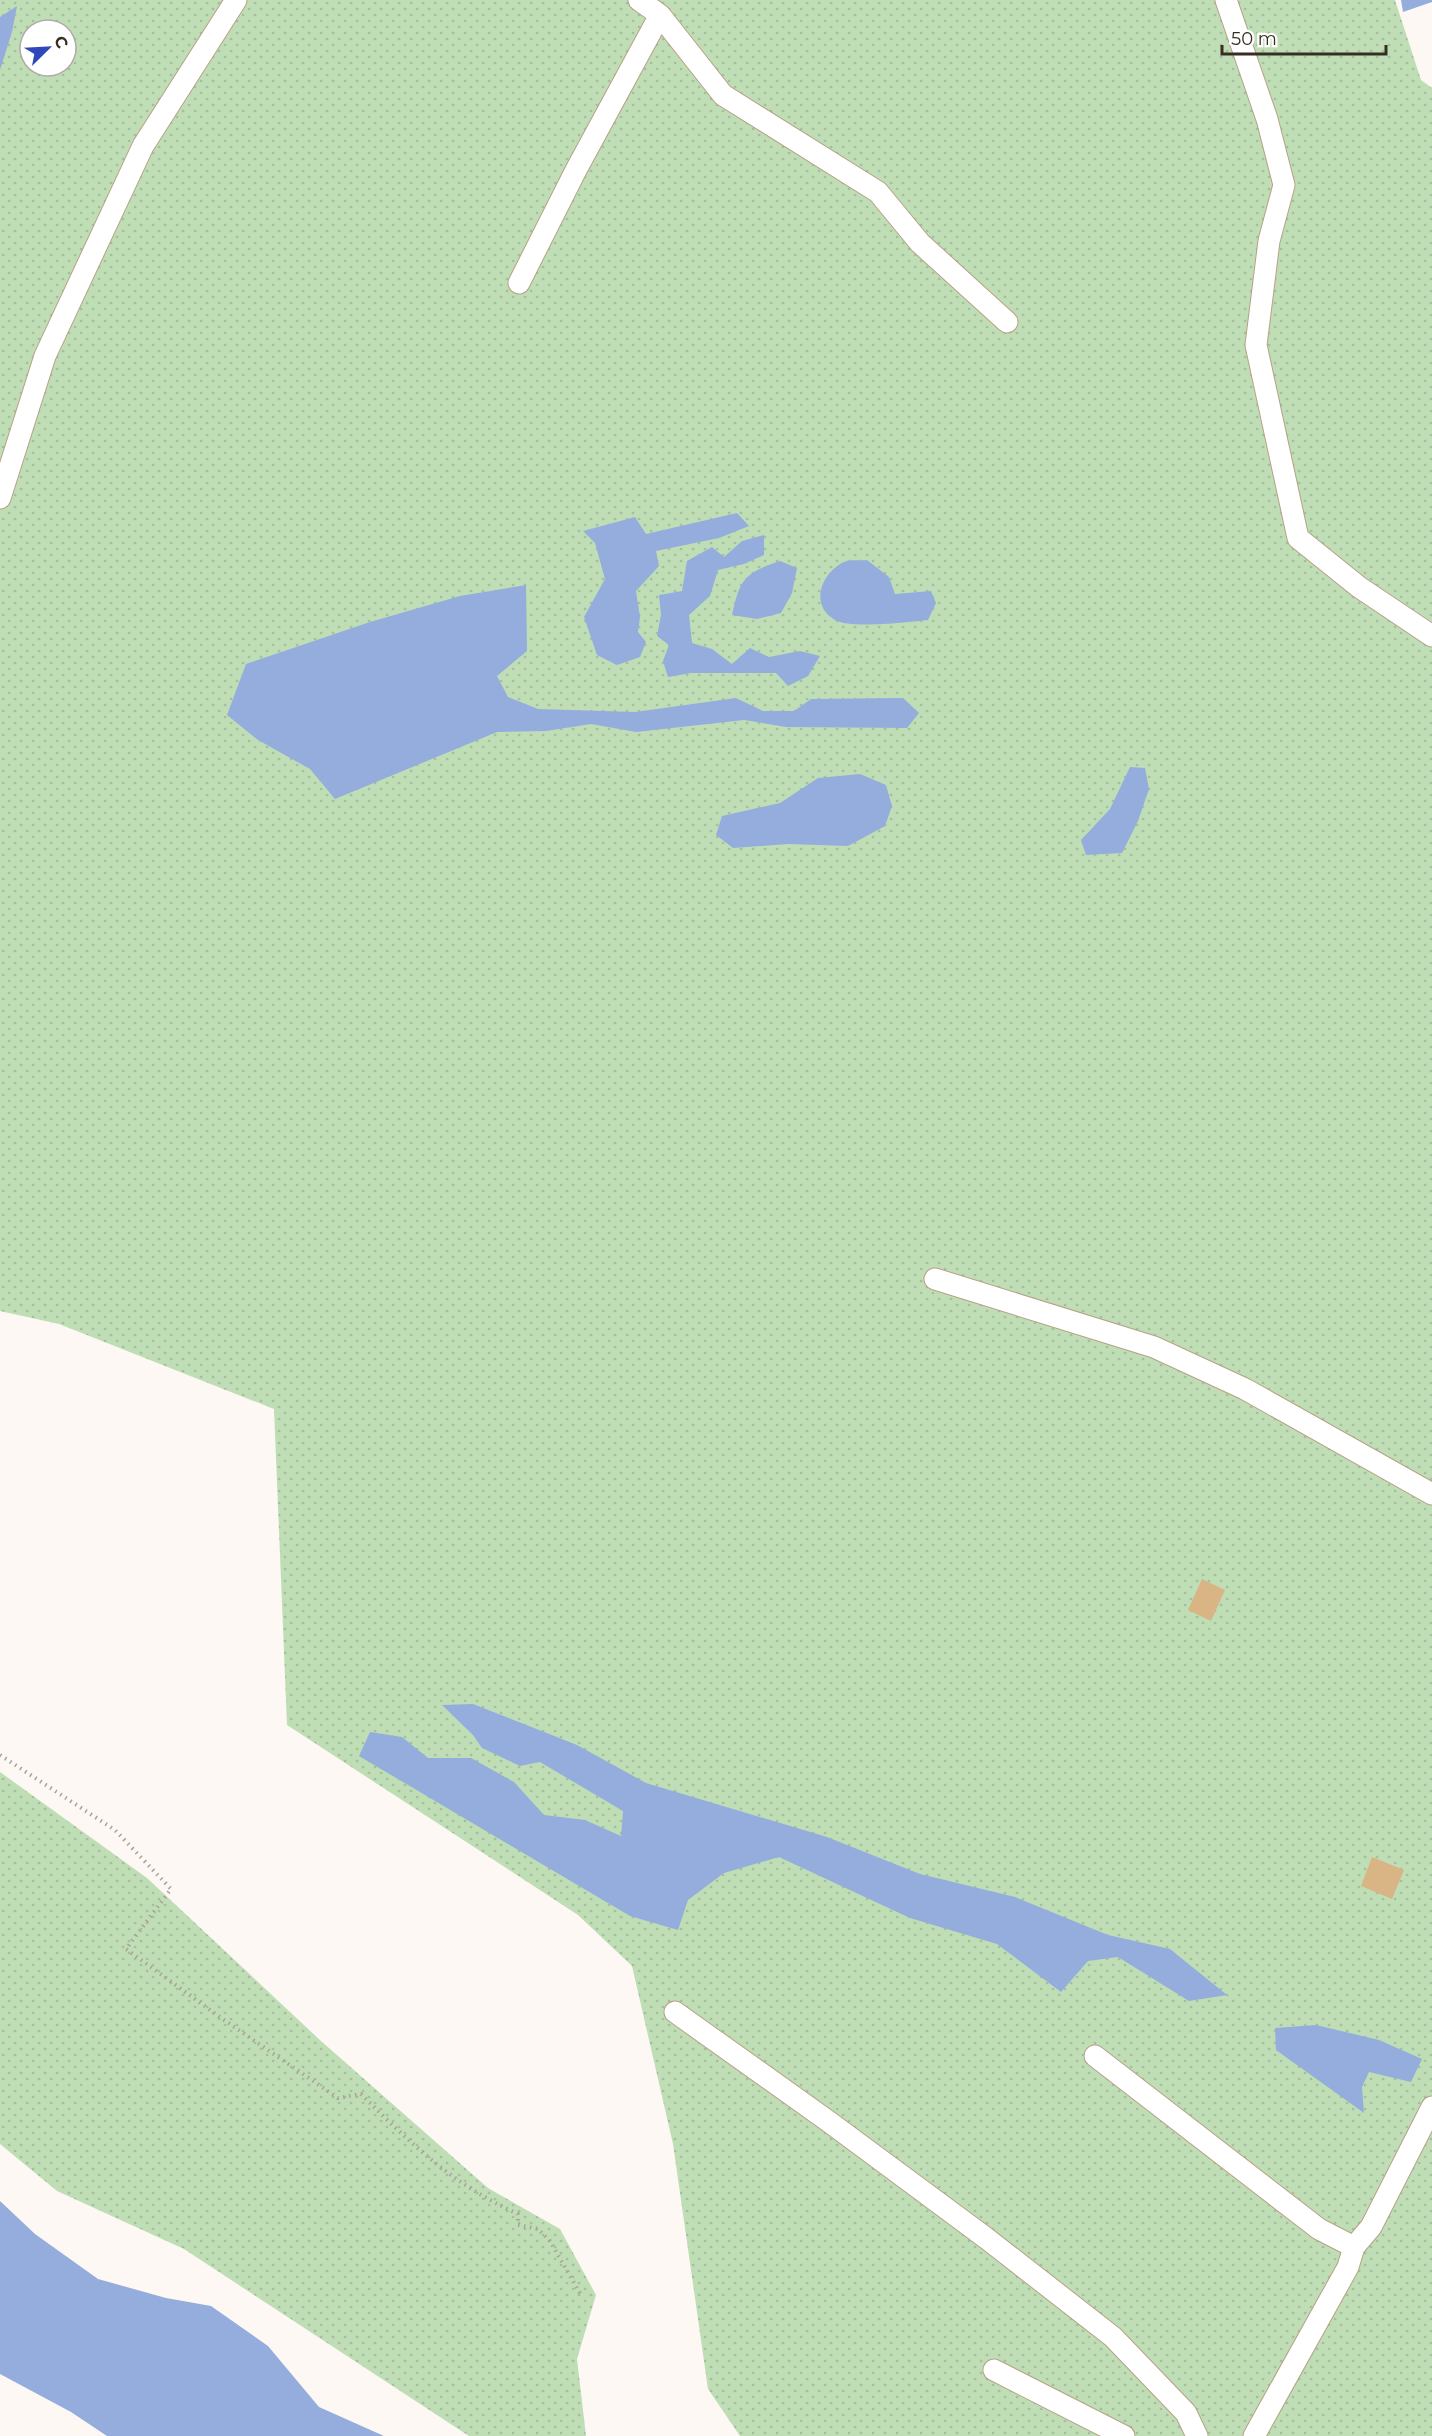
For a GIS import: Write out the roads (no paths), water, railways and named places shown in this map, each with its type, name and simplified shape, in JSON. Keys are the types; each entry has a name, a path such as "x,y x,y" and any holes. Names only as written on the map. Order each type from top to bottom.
{"street":[{"path":"0,498 45,356 143,146 236,0"},
{"path":"639,0 660,15 723,96 878,192 920,243 1006,322"},
{"path":"1226,0 1267,119 1284,185 1269,242 1256,345 1298,538 1359,588 1432,636"},
{"path":"519,283 576,170 660,15"},
{"path":"935,1279 1154,1347 1245,1389 1432,1494"},
{"path":"675,2012 986,2238 1113,2337 1186,2413 1197,2436"},
{"path":"1095,2056 1319,2229 1354,2247"},
{"path":"1254,2436 1348,2267 1354,2247 1371,2227 1432,2107"},
{"path":"994,2370 1114,2433"}],"water":[{"path":"1401,0 1432,0 1432,2 1403,12"},
{"path":"17,6 12,32 0,70 0,17"},
{"path":"737,513 749,526 719,538 656,551 659,566 636,591 640,617 638,632 646,642 640,657 617,665 597,655 584,617 605,579 595,543 583,531 635,517 646,534"},
{"path":"764,535 764,555 744,564 718,570 710,596 689,615 692,643 712,649 732,664 750,648 769,657 800,651 820,656 808,676 788,686 776,673 691,673 668,677 663,661 669,645 657,636 661,615 659,595 682,591 687,561 712,547 724,557 742,541"},
{"path":"867,560 889,577 895,594 931,591 936,603 928,620 853,624 835,620 827,614 820,598 824,581 829,574 846,561"},
{"path":"780,561 797,568 792,593 781,613 757,619 732,615 741,585 746,579 758,569"},
{"path":"526,585 527,651 497,676 508,697 538,709 635,712 736,698 763,711 794,711 811,699 903,698 919,713 907,728 786,727 744,720 636,732 591,724 546,731 497,732 335,799 310,769 258,740 227,715 246,664 370,622 460,596"},
{"path":"1130,767 1145,768 1149,789 1138,821 1122,853 1086,855 1081,840 1110,809"},
{"path":"860,774 886,785 892,806 885,826 848,846 788,844 733,848 716,835 722,816 780,803 818,778"},
{"path":"473,1704 577,1745 646,1783 827,1837 920,1874 1015,1897 1108,1935 1170,1949 1227,1995 1189,2001 1118,1957 1088,1961 1061,1992 997,1944 910,1918 779,1857 724,1873 688,1900 678,1930 630,1916 359,1756 370,1732 402,1737 428,1758 471,1758 514,1782 544,1815 585,1820 621,1836 623,1811 540,1762 520,1766 482,1748 473,1735 442,1705"},
{"path":"1316,2025 1379,2040 1422,2059 1411,2082 1369,2072 1362,2087 1364,2113 1276,2050 1275,2028"},
{"path":"0,2201 35,2234 98,2279 166,2298 211,2306 268,2346 319,2407 384,2436 107,2436 71,2412 0,2374"}]}
